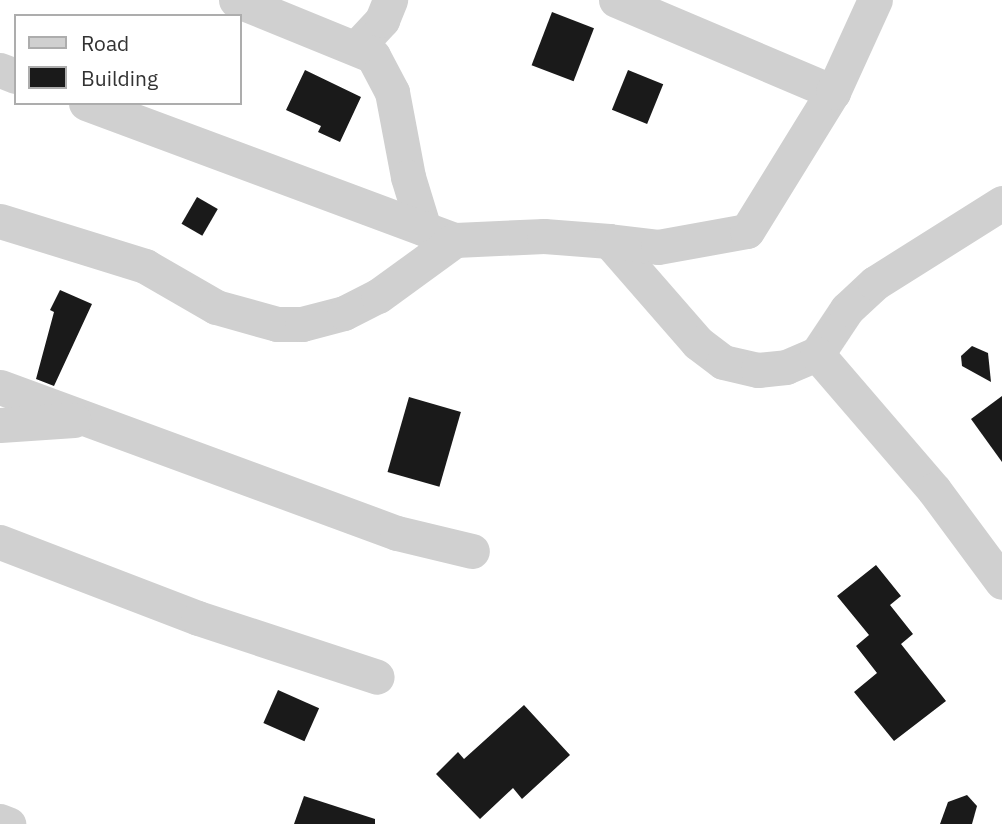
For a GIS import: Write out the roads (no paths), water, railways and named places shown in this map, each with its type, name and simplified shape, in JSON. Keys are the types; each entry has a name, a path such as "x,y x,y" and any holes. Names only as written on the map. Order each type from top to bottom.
{"street":[{"path":"236,0 357,47 373,56 392,92 408,177 440,235"},
{"path":"357,47 382,20 390,0"},
{"path":"616,0 833,92"},
{"path":"91,105 440,235 544,236 658,247 747,231 833,92 875,0"},
{"path":"610,241 698,343 723,362 758,370 786,367 817,354 847,309 875,283 1002,203"},
{"path":"0,221 145,266 216,307 277,324 302,324 344,313 378,296 440,235"},
{"path":"817,354 934,490 1002,582"},
{"path":"0,387 397,533 472,551"},
{"path":"0,425 84,419"},
{"path":"0,542 198,618 377,677"},
{"path":"0,821 8,824"}]}
